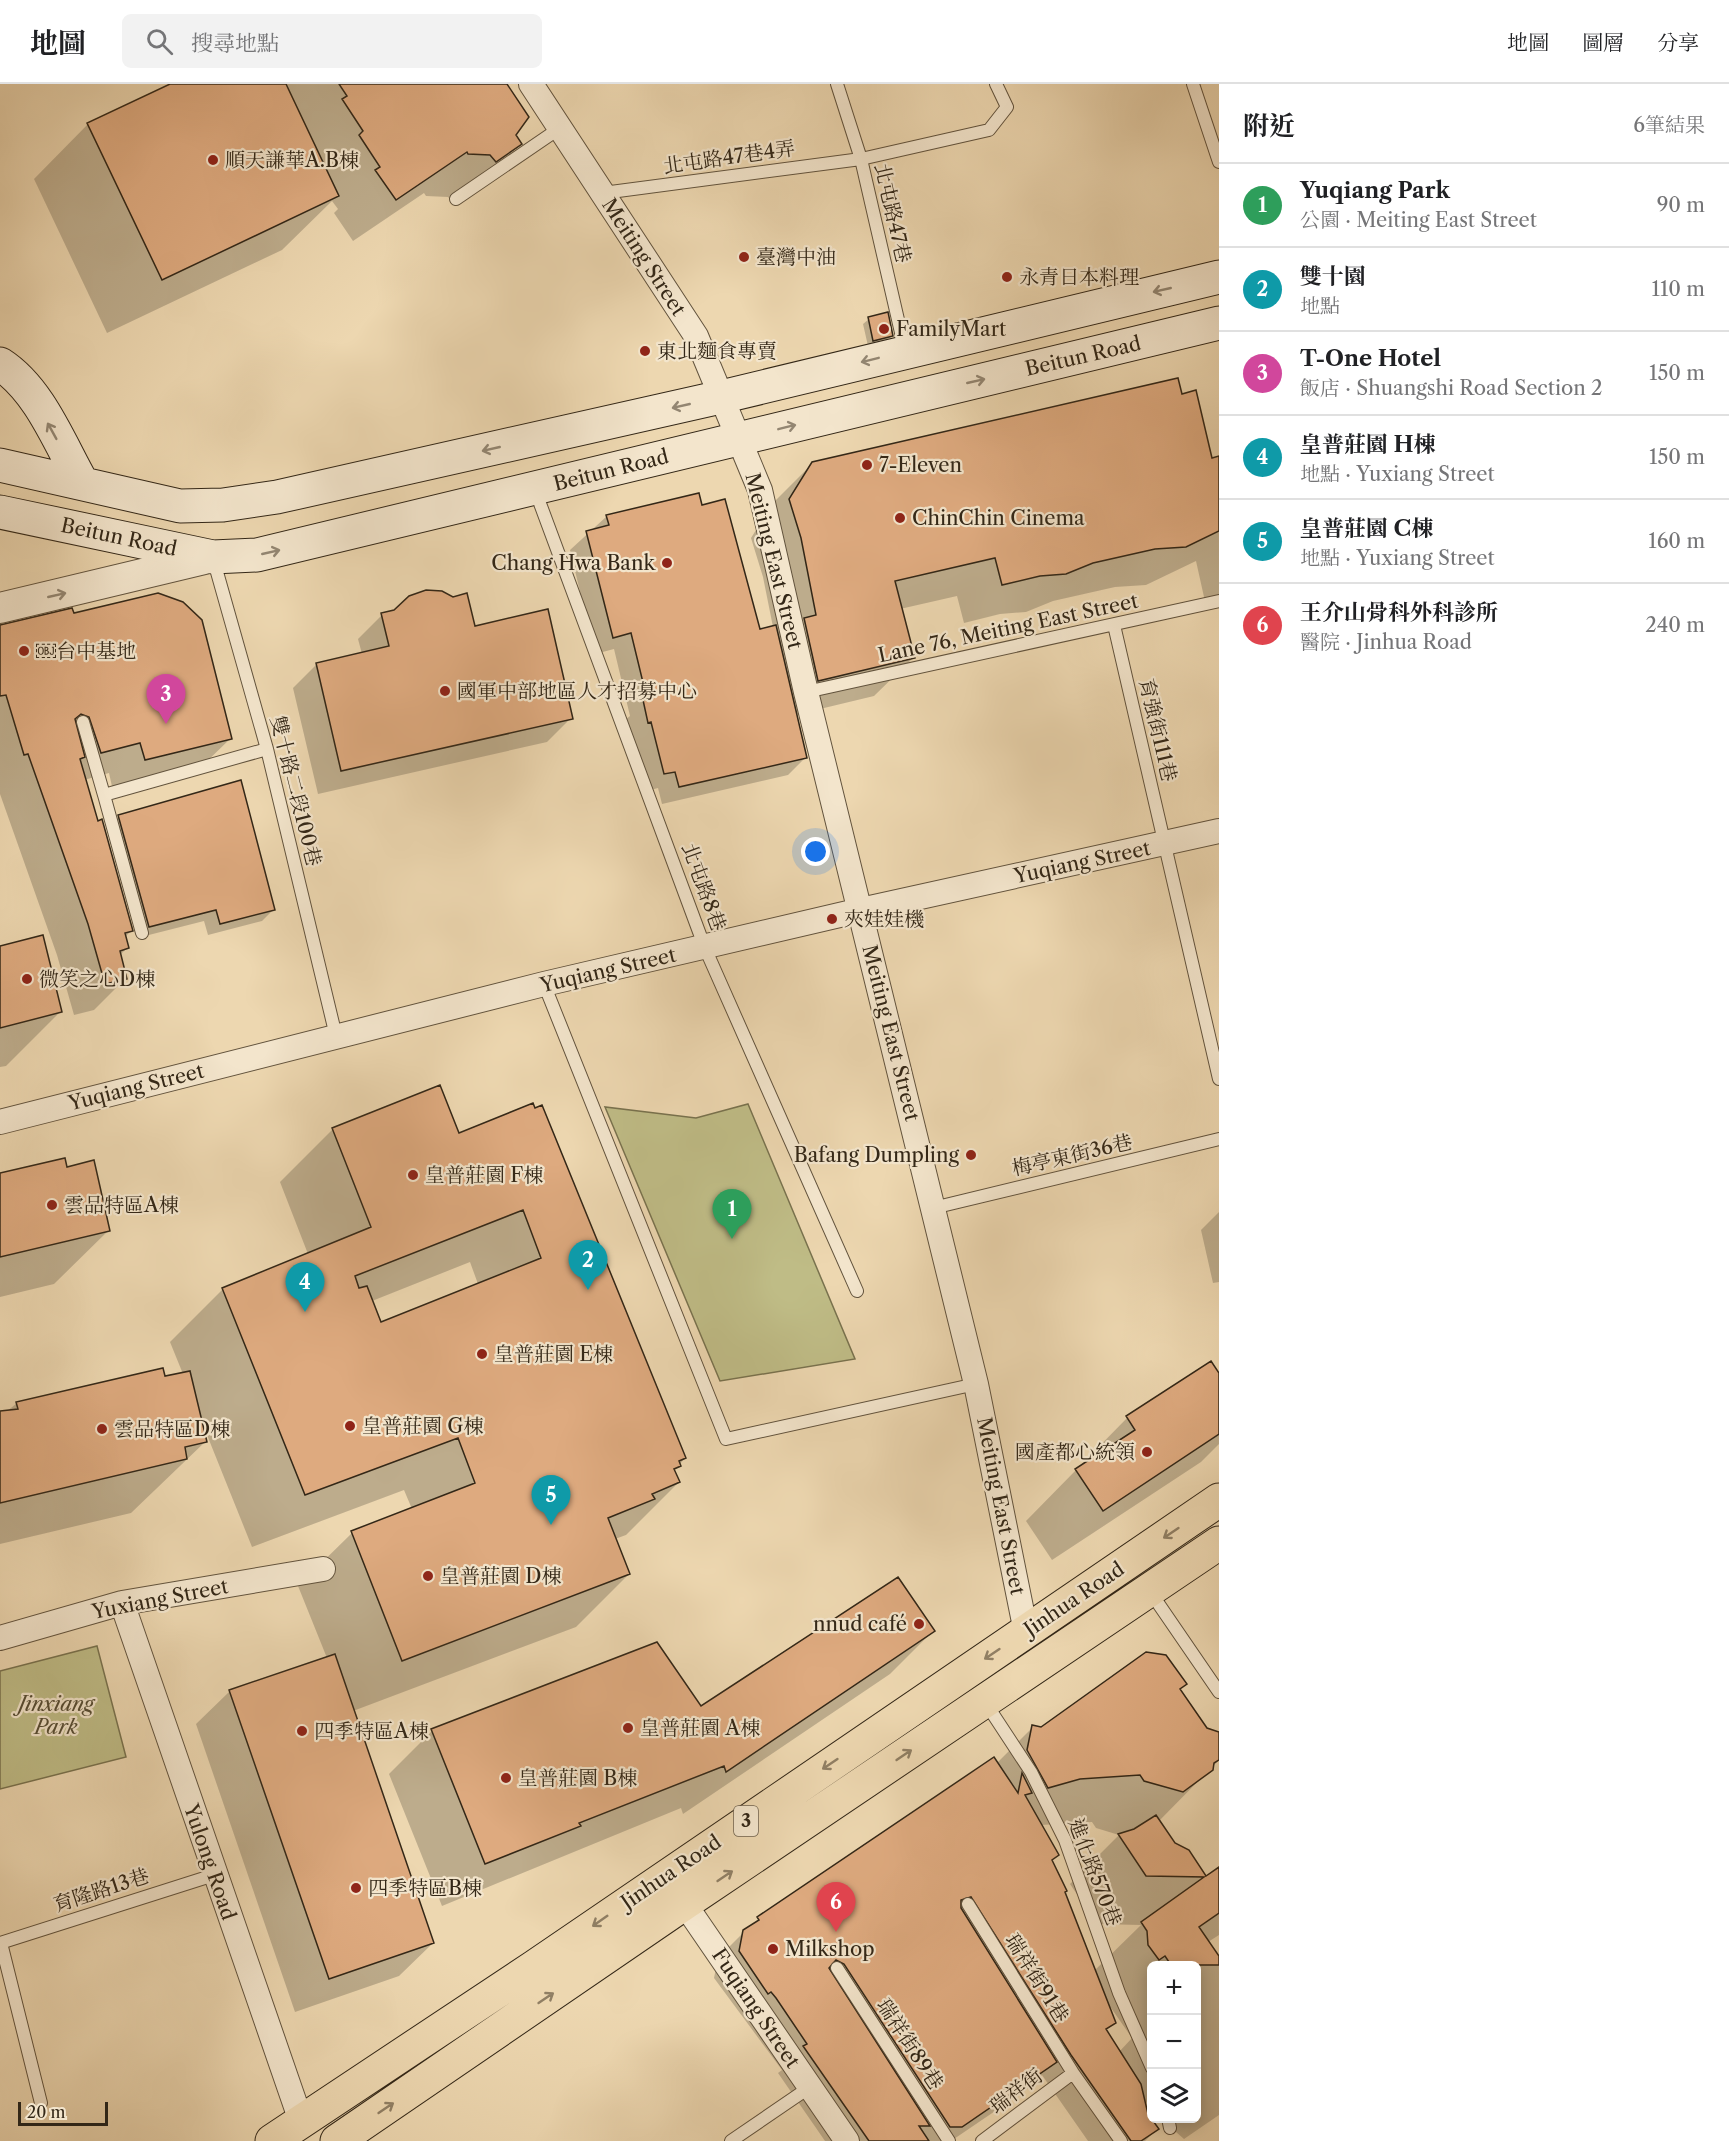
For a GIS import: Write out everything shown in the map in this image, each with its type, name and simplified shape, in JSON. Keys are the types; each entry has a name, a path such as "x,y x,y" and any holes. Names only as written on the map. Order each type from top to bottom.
{"main road":[{"path":"0,465 180,506 223,505 289,495 721,396 1219,277"},
{"name":"Beitun Road","path":"0,512 213,557 257,555 1219,323"},
{"path":"0,364 13,373 34,399 81,482"},
{"name":"Jinhua Road","path":"272,2141 534,1967 665,1875 1219,1500"},
{"name":"Jinhua Road","path":"349,2138 685,1903 1219,1543"}],"street":[{"name":"Meiting Street","path":"531,84 696,336 739,439"},
{"name":"Meiting East Street","path":"739,439 760,490 806,692 976,1384 1026,1632"},
{"path":"0,608 213,557"},
{"name":"Yuqiang Street","path":"0,1122 544,984 861,910 1219,831"},
{"name":"Yuxiang Street","path":"0,1638 122,1603 322,1569"},
{"name":"Yulong Road","path":"122,1603 214,1875 301,2121"},
{"name":"Fuqiang Street","path":"665,1875 847,2141"}],"lane":[{"name":"北屯路47巷","path":"837,84 861,159 905,351"},
{"name":"北屯路47巷4弄","path":"603,193 861,159 989,130 1007,107 996,84"},
{"path":"1193,84 1219,162"},
{"path":"456,199 560,128"},
{"name":"北屯路8巷","path":"535,489 705,948 857,1291"},
{"name":"雙十路二段100巷","path":"213,557 267,749 336,1036"},
{"name":"Lane 76, Meiting East Street","path":"806,692 1219,601"},
{"name":"育強街111巷","path":"1114,625 1219,1079"},
{"path":"83,722 142,933"},
{"path":"104,795 267,749"},
{"path":"544,984 726,1439 976,1384"},
{"name":"梅亭東街36巷","path":"933,1208 1219,1140"},
{"path":"1149,1589 1219,1692"},
{"name":"進化路570巷","path":"984,1701 1030,1772 1065,1840 1119,1993 1147,2057"},
{"name":"育隆路13巷","path":"0,1943 214,1875"},
{"name":"瑞祥街91巷","path":"968,1904 1073,2073 1121,2141"},
{"path":"0,1943 41,2103"},
{"name":"瑞祥街89巷","path":"837,1968 949,2141"},
{"name":"瑞祥街","path":"982,2141 1073,2073"},
{"path":"731,2141 810,2087"}],"green space":[{"path":"748,1104 855,1359 720,1381 605,1107 696,1118"},
{"name":"Jinxiang Park","path":"97,1646 126,1757 0,1789 0,1671"}],"building":[{"name":"順天謙華A.B棟","path":"170,84 286,84 339,196 162,280 87,123"},
{"path":"339,84 507,84 529,117 516,135 522,144 496,162 490,155 468,154 467,152 396,200 375,170 380,167 359,135 363,131 342,99 347,96"},
{"name":"FamilyMart","path":"888,312 893,336 873,341 868,317"},
{"path":"1178,378 1182,394 1196,390 1212,458 1219,456 1219,531 1186,547 1155,549 1093,563 1066,574 1040,576 1002,585 995,558 895,581 915,658 818,681 804,618 816,615 801,538 789,499 812,462"},
{"path":"699,493 702,505 725,499 760,629 776,625 807,758 679,787 675,772 664,774 651,722 648,723 643,700 647,699 631,633 613,638 586,531 609,525 606,515"},
{"name":"國軍中部地區人才招募中心","path":"426,590 442,591 453,597 467,593 475,626 548,609 573,719 341,771 316,663 389,646 381,613 394,610 409,596"},
{"path":"158,593 183,602 202,620 232,739 145,760 140,743 101,753 89,717 81,714 75,719 85,757 80,759 98,821 102,819 133,931 125,933 129,948 120,951 127,979 105,984 88,924 28,754 24,755 6,695 0,696 0,625 72,608 74,613"},
{"path":"241,780 275,910 220,924 216,910 149,927 118,815"},
{"name":"微笑之心D棟","path":"43,935 62,1012 0,1028 0,946"},
{"path":"440,1085 459,1133 533,1103 535,1108 542,1105 686,1458 679,1461 681,1466 674,1469 680,1482 652,1494 655,1499 608,1518 630,1574 402,1661 351,1531 475,1483 458,1438 305,1495 222,1288 371,1227 332,1128","holes":["523,1210 541,1258 381,1322 367,1286 359,1288 355,1276"]},
{"name":"雲品特區A棟","path":"65,1158 67,1167 94,1160 110,1231 0,1257 0,1173"},
{"name":"國產都心統領","path":"1211,1361 1219,1373 1219,1434 1103,1511 1075,1469 1135,1430 1126,1416"},
{"name":"雲品特區D棟","path":"163,1368 165,1376 190,1371 207,1442 185,1447 187,1459 0,1503 0,1411 18,1409 16,1402"},
{"path":"898,1577 935,1631 726,1772 724,1766 579,1823 581,1826 485,1864 431,1729 657,1642 701,1706"},
{"path":"1146,1652 1166,1655 1187,1684 1180,1689 1207,1728 1219,1732 1219,1760 1214,1763 1213,1770 1183,1792 1144,1781 1140,1775 1080,1779 1048,1788 1027,1750 1032,1725 1041,1727"},
{"path":"335,1654 434,1943 329,1979 229,1690"},
{"path":"994,1757 1018,1793 1022,1773 1032,1793 1025,1795 1059,1855 1052,1860 1067,1891 1065,1892 1116,2023 1106,2029 1141,2084 1147,2110 1147,2123 1155,2123 1159,2129 1141,2141 1131,2141 1071,2055 971,1897 961,1900 961,1908 1057,2062 962,2127 950,2127 844,1964 836,1960 829,1968 930,2126 919,2126 929,2141 869,2141 803,2046 807,2044 776,1998 771,1992 768,1994 739,1951 743,1930 759,1920 757,1917"},
{"path":"1156,1815 1175,1843 1189,1850 1206,1876 1219,1867 1219,1913 1199,1927 1219,1956 1219,1965 1201,1965 1201,1961 1168,1961 1165,1956 1159,1960 1148,1945 1147,1931 1141,1922 1204,1877 1146,1876 1118,1834 1134,1829"}],"place":[{"name":"順天謙華A.B棟","path":"213,160"},
{"name":"臺灣中油","path":"744,257"},
{"name":"永青日本料理","path":"1007,277"},
{"name":"FamilyMart","path":"884,329"},
{"name":"東北麵食專賣","path":"645,351"},
{"name":"7-Eleven","path":"867,465"},
{"name":"ChinChin Cinema","path":"900,518"},
{"name":"Chang Hwa Bank","path":"667,563"},
{"name":"￼台中基地","path":"24,651"},
{"name":"國軍中部地區人才招募中心","path":"445,691"},
{"name":"T-One Hotel","path":"166,724"},
{"name":"夾娃娃機","path":"832,919"},
{"name":"微笑之心D棟","path":"27,979"},
{"name":"Bafang Dumpling","path":"971,1155"},
{"name":"皇普莊園 F棟","path":"413,1175"},
{"name":"雲品特區A棟","path":"52,1205"},
{"name":"Yuqiang Park","path":"732,1239"},
{"name":"雙十園","path":"588,1290"},
{"name":"皇普莊園 H棟","path":"305,1312"},
{"name":"皇普莊園 E棟","path":"482,1354"},
{"name":"皇普莊園 G棟","path":"350,1426"},
{"name":"雲品特區D棟","path":"102,1429"},
{"name":"國產都心統領","path":"1147,1452"},
{"name":"皇普莊園 C棟","path":"551,1525"},
{"name":"皇普莊園 D棟","path":"428,1576"},
{"name":"nnud café","path":"919,1624"},
{"name":"皇普莊園 A棟","path":"628,1728"},
{"name":"四季特區A棟","path":"302,1731"},
{"name":"皇普莊園 B棟","path":"506,1778"},
{"name":"四季特區B棟","path":"356,1888"},
{"name":"王介山骨科外科診所","path":"836,1932"},
{"name":"Milkshop","path":"773,1949"}]}
